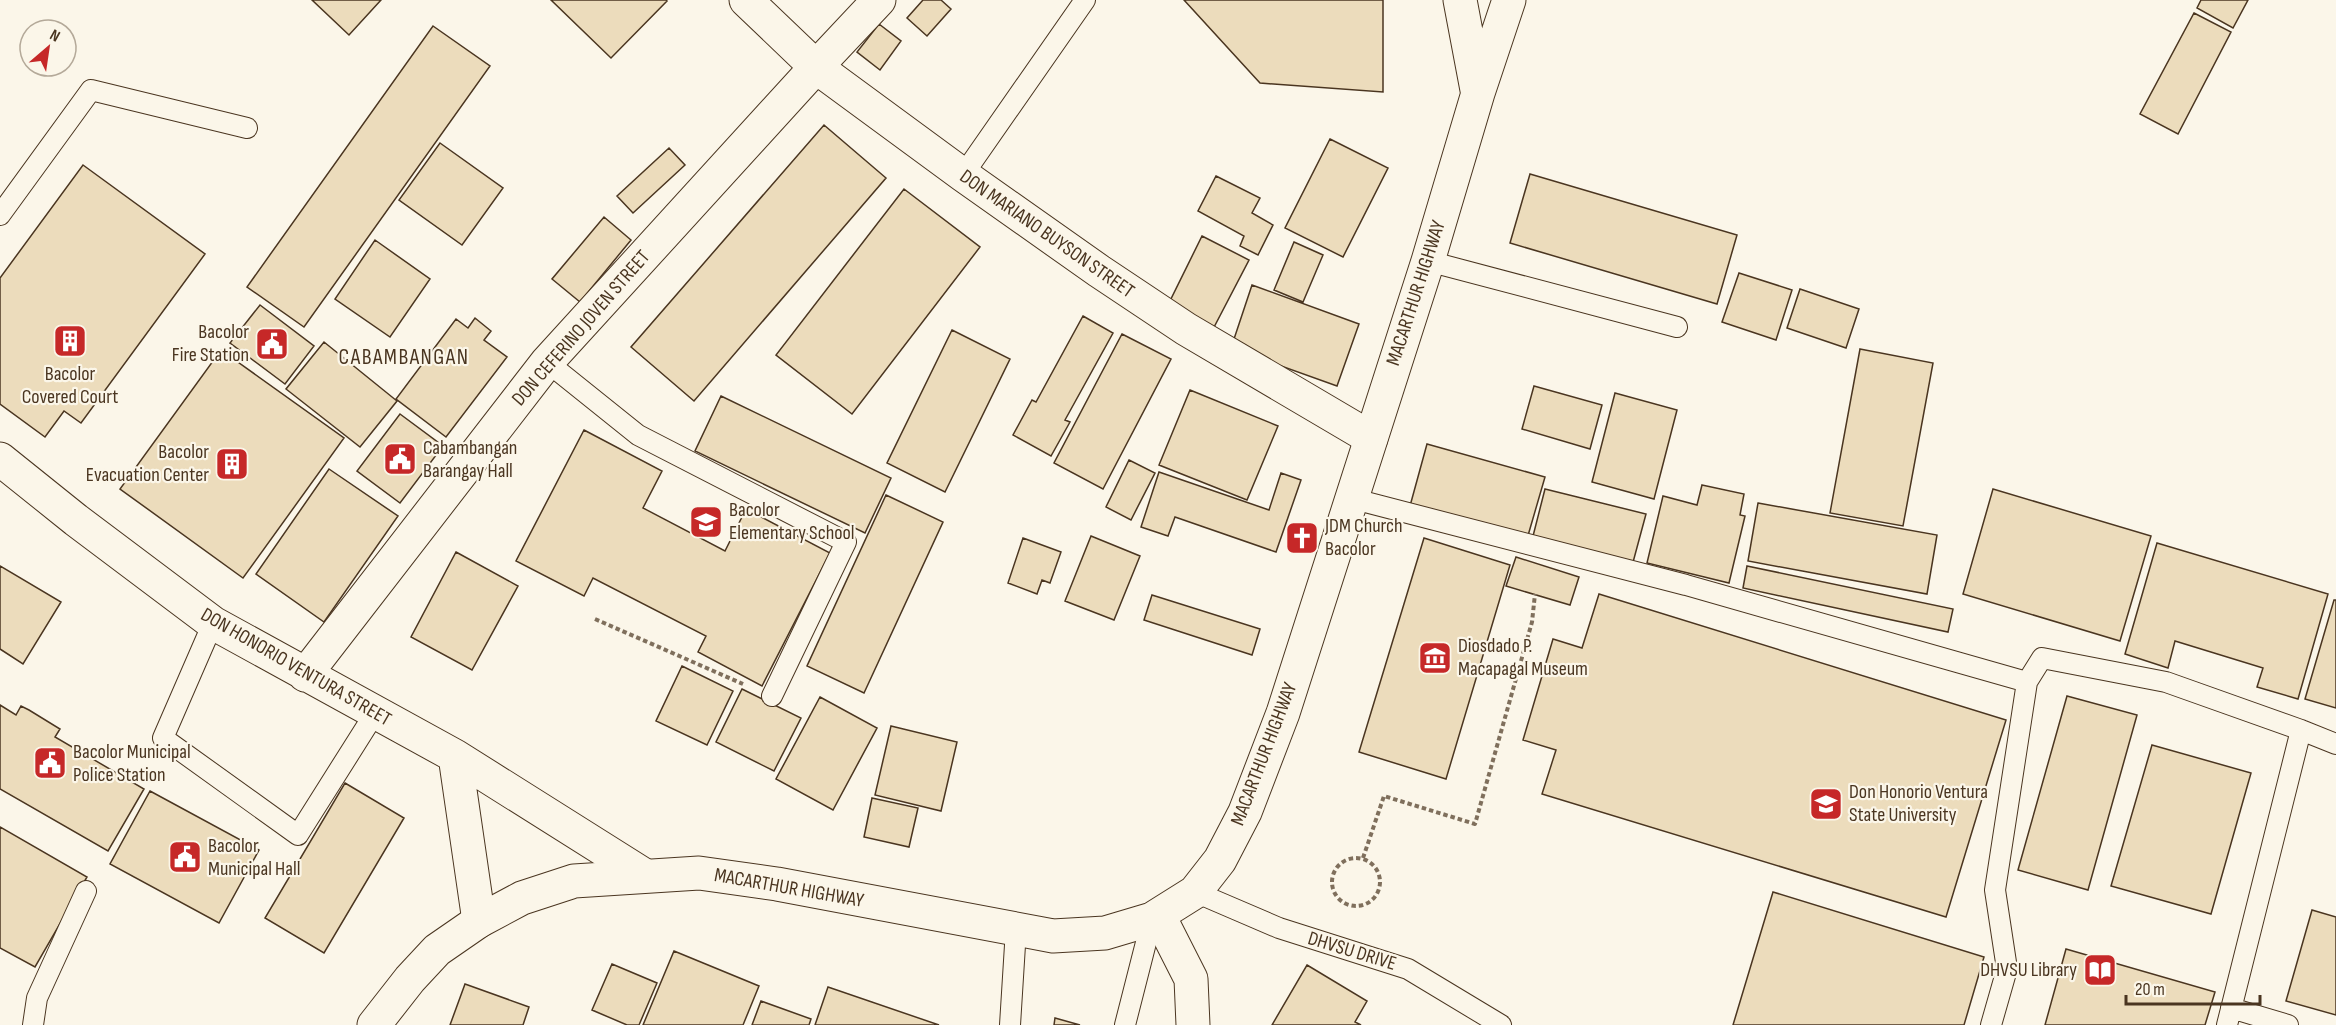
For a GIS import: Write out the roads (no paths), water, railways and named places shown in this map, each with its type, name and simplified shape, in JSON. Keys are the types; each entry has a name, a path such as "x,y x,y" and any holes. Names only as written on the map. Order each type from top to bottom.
{"street":[{"name":"DON MARIANO BUYSON STREET","path":"746,0 816,67 963,175 1186,329 1371,438"},
{"name":"DON CEFERINO JOVEN STREET","path":"305,675 547,362 879,0"},
{"path":"1460,0 1478,93"},
{"name":"MACARTHUR HIGHWAY","path":"374,1025 437,950 479,921 522,898 574,881 699,873 766,883 1053,936 1105,933 1155,918 1195,892 1220,860 1245,812 1282,712 1428,261 1478,93 1509,0"},
{"name":"DON HONORIO VENTURA STREET","path":"0,459 76,520 213,623 454,756 645,875"},
{"path":"454,756 479,921"},
{"path":"1155,918 1191,979 1193,1025"}],"lane":[{"path":"963,175 1084,0"},
{"path":"0,215 91,90 247,128"},
{"path":"1428,261 1677,327"},
{"path":"547,362 638,435 846,542 772,696"},
{"path":"1350,498 1686,585 2027,682"},
{"path":"213,623 163,738 298,836 375,713"},
{"path":"1990,1025 2007,969 1995,890 2027,682 2042,657 2166,682 2336,744"},
{"path":"2288,1025 2229,1016 2301,730"},
{"path":"33,1025 37,998 86,891"},
{"name":"DHVSU DRIVE","path":"1195,892 1279,928 1408,969 1501,1025"},
{"path":"1125,1025 1155,918"},
{"path":"1010,1025 1016,929"}],"place":[{"name":"Bacolor Covered Court","path":"70,341"},
{"name":"Bacolor Fire Station","path":"272,344"},
{"name":"Cabambangan Barangay Hall","path":"400,459"},
{"name":"Bacolor Evacuation Center","path":"232,464"},
{"name":"Bacolor Elementary School","path":"706,522"},
{"name":"JDM Church Bacolor","path":"1302,538"},
{"name":"Diosdado P. Macapagal Museum","path":"1435,658"},
{"name":"Bacolor Municipal Police Station","path":"50,763"},
{"name":"Don Honorio Ventura State University","path":"1826,804"},
{"name":"Bacolor Municipal Hall","path":"185,857"},
{"name":"DHVSU Library","path":"2100,970"}],"district":[{"name":"CABAMBANGAN","path":"404,357"}]}
